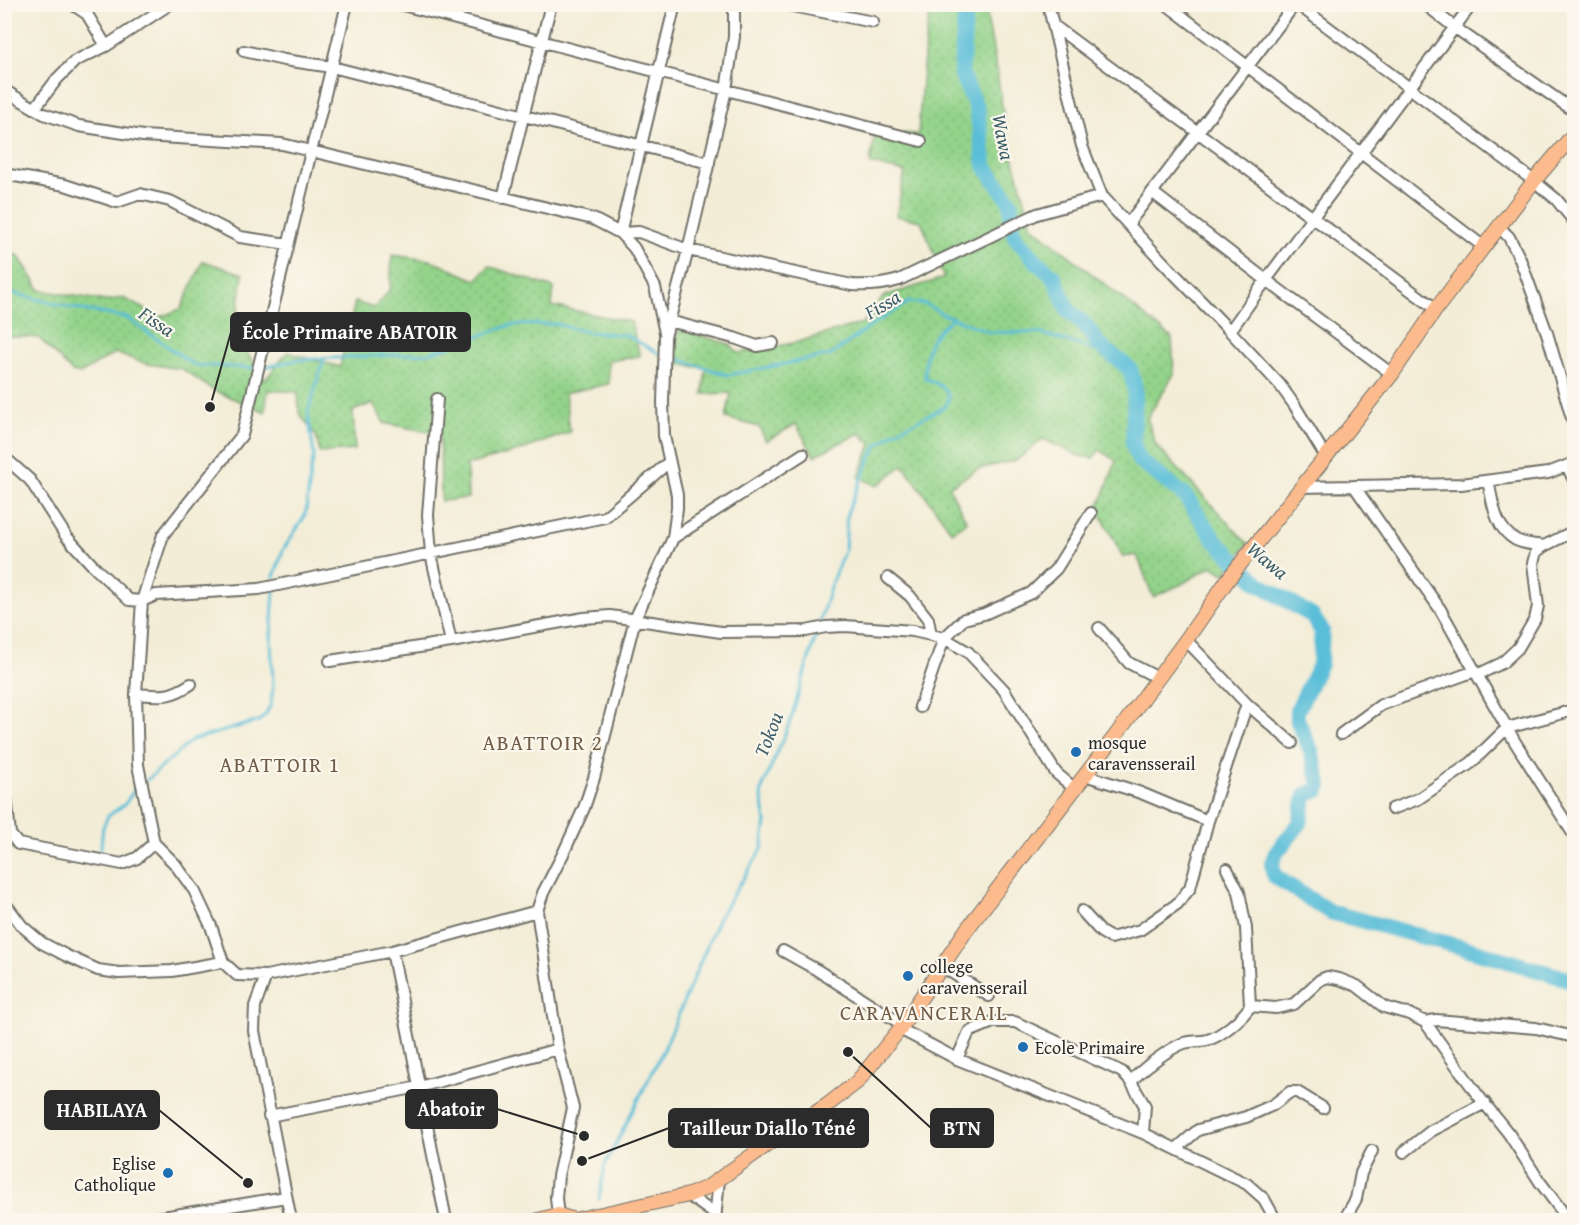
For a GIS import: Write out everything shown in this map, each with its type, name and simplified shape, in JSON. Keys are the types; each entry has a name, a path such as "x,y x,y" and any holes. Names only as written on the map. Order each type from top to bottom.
{"main road":[{"path":"539,1221 558,1215 574,1220 688,1195 713,1183 826,1106 857,1082 902,1027 968,929 1158,678 1229,578 1392,374 1436,309 1534,181 1575,134"}],"street":[{"path":"72,4 87,14 106,46"},
{"path":"35,108 57,79 75,61 106,46 170,4"},
{"path":"347,4 242,435 163,535 142,601 136,694 138,765 154,843 175,864 194,890 211,926 223,962 237,975 266,976 392,951 537,911"},
{"path":"399,4 921,141"},
{"path":"503,198 551,4"},
{"path":"620,233 675,4"},
{"path":"558,1215 556,1197 558,1176 573,1108 558,1049 537,911 543,892 584,808 594,778 635,619 673,538 677,495 664,436 665,337 726,90 734,37 734,4"},
{"path":"782,4 873,22"},
{"path":"1048,4 1082,146 1102,196 1280,385 1326,457"},
{"path":"1166,4 1484,247"},
{"path":"1128,224 1296,4 1534,181 1556,199 1575,221"},
{"path":"1425,4 1454,27 1575,111"},
{"path":"1230,331 1472,4"},
{"path":"1053,26 1436,309"},
{"path":"244,51 332,67 709,163"},
{"path":"4,90 44,114 79,126 143,136 282,144 593,219 620,233 634,248 655,286 665,337"},
{"path":"4,174 65,185 117,202 140,194 170,201 240,237 288,244"},
{"path":"1152,192 1392,374"},
{"path":"620,233 639,232 688,250 852,285 867,286 899,280 1051,209 1102,196"},
{"path":"1499,226 1509,237 1524,270 1547,333 1575,425"},
{"path":"669,321 757,346 773,343"},
{"path":"437,399 428,515 431,554 451,642"},
{"path":"673,538 803,454"},
{"path":"4,457 30,480 66,536 95,568 129,600 142,601 156,595 259,589 605,517 669,462"},
{"path":"1301,487 1461,484 1548,473 1571,465 1575,480"},
{"path":"1488,481 1497,520 1504,531 1518,541 1544,546"},
{"path":"1354,486 1440,609 1507,728 1575,835"},
{"path":"920,707 944,638 964,619 984,614 1031,593 1056,569 1091,513"},
{"path":"1341,734 1381,705 1502,663 1518,648 1535,619 1538,606 1533,563 1536,552 1575,531"},
{"path":"888,578 910,596 928,620 931,635"},
{"path":"330,661 584,618 610,616 721,632 806,631 845,626 913,631 944,638 968,652 1004,690 1056,773 1075,789"},
{"path":"1099,628 1129,663 1158,678"},
{"path":"1186,640 1247,704 1292,743"},
{"path":"136,694 159,696 175,693 191,684"},
{"path":"1082,911 1101,932 1111,938 1140,930 1177,904 1190,888 1208,821 1247,704"},
{"path":"1392,809 1418,799 1471,763 1507,728 1575,710"},
{"path":"1085,775 1140,793 1208,821"},
{"path":"5,786 9,834 18,844 122,864 137,858 154,843"},
{"path":"1131,1082 1137,1074 1184,1043 1217,1037 1250,1006 1246,928 1239,892 1227,868"},
{"path":"4,902 22,926 42,944 98,970 119,973 172,971 223,962"},
{"path":"392,951 446,1221"},
{"path":"783,951 817,970 902,1027 957,1059 1143,1133 1247,1184 1263,1199 1274,1221"},
{"path":"943,967 989,996"},
{"path":"266,976 255,1006 254,1031 291,1221"},
{"path":"1250,1006 1276,1008 1294,1004 1327,976 1357,986 1384,1007 1409,1014 1425,1022 1509,1134 1561,1210 1563,1221"},
{"path":"1425,1022 1436,1020 1536,1028 1575,1036"},
{"path":"957,1059 969,1032 993,1022 1015,1022 1122,1072 1131,1082 1145,1106 1143,1133"},
{"path":"269,1116 419,1087 558,1049"},
{"path":"1176,1149 1198,1130 1246,1117 1273,1105 1290,1092 1297,1092 1323,1108"},
{"path":"1404,1152 1431,1131 1485,1103"},
{"path":"1344,1221 1356,1199 1361,1173 1372,1151"},
{"path":"713,1183 716,1218"},
{"path":"688,1195 716,1218"},
{"path":"144,1221 286,1197"}],"green space":[{"path":"931,5 985,5 1006,131 1032,226 1172,338 1174,374 1147,418 1156,445 1248,544 1224,574 1212,566 1180,585 1153,597 1137,555 1123,557 1097,508 1116,461 1100,450 1093,458 1079,456 1043,439 1017,460 978,469 949,487 967,522 952,532 903,465 877,486 859,477 871,444 860,433 814,456 796,424 766,441 759,427 726,418 731,393 703,394 706,368 674,364 678,329 729,344 739,353 794,343 863,323 884,296 944,278 921,221 896,216 905,172 870,164 875,132 918,134 925,43"},
{"path":"5,254 18,255 40,290 105,301 123,298 160,317 181,309 203,261 243,274 235,335 265,380 287,352 340,367 355,302 374,308 390,290 392,255 430,260 476,280 489,266 554,288 552,306 631,322 640,356 608,361 609,384 565,393 570,432 519,451 467,465 468,498 441,501 440,434 384,423 373,403 353,411 355,450 320,453 316,436 299,413 298,392 268,390 265,412 213,390 182,369 147,364 115,353 80,374 72,372 39,338 6,336"}],"waterway":[{"name":"Wawa","path":"966,4 961,73 977,109 985,166 1011,203 1012,229 1016,238 1054,277 1068,310 1086,326 1099,345 1130,369 1135,389 1133,444 1139,460 1185,496 1215,540 1258,583 1312,616 1322,631 1320,664 1297,711 1297,719 1311,751 1320,785 1318,790 1307,794 1300,823 1276,853 1272,863 1274,876 1330,912 1472,950 1574,981"},
{"name":"Fissa","path":"4,291 68,307 127,318 194,365 254,368"},
{"name":"Fissa","path":"671,357 728,375 831,355 909,302 925,304 945,315 989,332 1039,333 1111,355"},
{"name":"Tokou","path":"819,625 831,584 845,549 847,513 871,456 878,445 896,431 945,407 948,401 944,388 925,378 925,368 927,351 933,337 953,318"},
{"name":"Fissa","path":"264,367 297,360 429,353 511,325 556,324 587,332 626,335 660,354"},
{"path":"274,577 283,550 306,511 314,456 308,412 324,359"},
{"path":"147,780 192,740 259,721 266,714 271,704 273,686 271,637 274,591"},
{"name":"Tokou","path":"599,1199 605,1165 665,1047 719,917 762,849 766,822 761,791 790,722 817,631"},
{"path":"100,855 103,827 108,816 125,804 137,786"}],"place":[{"name":"École Primaire ABATOIR","path":"210,407"},
{"name":"mosque caravensserail","path":"1076,752"},
{"name":"college caravensserail","path":"908,976"},
{"name":"Ecole Primaire","path":"1023,1047"},
{"name":"BTN","path":"848,1052"},
{"name":"Abatoir","path":"584,1136"},
{"name":"Tailleur Diallo Téné","path":"582,1161"},
{"name":"Eglise Catholique","path":"168,1173"},
{"name":"HABILAYA","path":"248,1183"}],"district":[{"name":"ABATTOIR 2","path":"543,742"},
{"name":"ABATTOIR 1","path":"280,764"},
{"name":"CARAVANCERAIL","path":"924,1012"}]}
